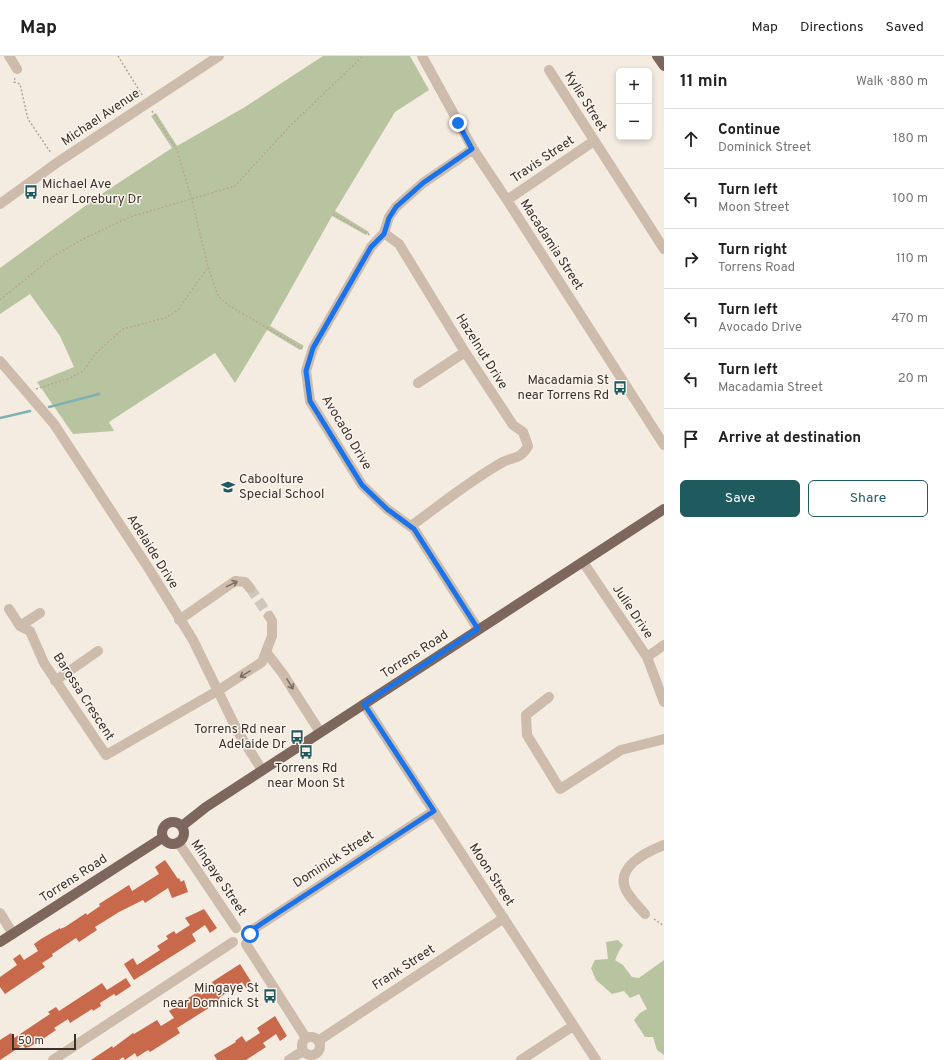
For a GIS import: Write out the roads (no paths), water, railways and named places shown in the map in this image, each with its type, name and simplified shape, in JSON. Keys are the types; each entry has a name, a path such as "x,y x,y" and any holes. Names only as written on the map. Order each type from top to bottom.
{"main road":[{"path":"657,56 664,66"},
{"name":"Torrens Road","path":"182,826 206,807 262,770 664,509"},
{"path":"176,822 182,826 183,837 178,842 168,843 162,838 162,830 166,824 176,822"},
{"name":"Torrens Road","path":"0,942 162,838"}],"street":[{"path":"9,56 17,68"},
{"name":"Michael Avenue","path":"0,204 64,158 219,56"},
{"name":"Macadamia Street","path":"422,56 472,149 507,200 664,445"},
{"name":"Kylie Street","path":"549,70 664,249"},
{"name":"Travis Street","path":"507,200 594,141"},
{"name":"Avocado Drive","path":"472,149 423,183 396,207 389,218 384,234 371,247 313,348 307,362 307,386 310,401 362,485 387,509 410,526 478,629"},
{"name":"Hazelnut Drive","path":"384,234 399,244 464,352 513,425 523,432 528,446 525,452 516,459 504,461 410,526"},
{"path":"418,383 464,352"},
{"name":"Adelaide Drive","path":"0,361 31,395 62,434 149,569 179,620 193,640 238,732 262,770"},
{"name":"Julie Drive","path":"583,562 647,657 664,702"},
{"path":"179,620 235,582 244,582 250,588"},
{"name":"Barossa Crescent","path":"9,609 20,626 30,631 34,637 44,663 106,755 218,690"},
{"path":"20,626 40,613"},
{"path":"218,690 257,666 265,659 273,629 269,616"},
{"path":"647,657 664,644"},
{"path":"55,681 98,651"},
{"path":"267,653 284,674 320,732"},
{"path":"549,698 526,715 526,735 560,789 621,750 664,738"},
{"name":"Moon Street","path":"364,704 596,1060"},
{"name":"Dominick Street","path":"249,932 434,811"},
{"name":"Mingaye Street","path":"178,842 236,928"},
{"path":"645,914 626,891 624,874 628,867 639,858 664,845"},
{"path":"0,913 13,934"},
{"name":"Frank Street","path":"318,1041 504,918"},
{"path":"243,927 249,932 250,938 246,944 240,946 233,942 232,935 236,928 243,927"},
{"path":"53,1060 233,942"},
{"path":"246,944 306,1038"},
{"path":"521,1060 573,1026"},
{"path":"303,1051 318,1057 318,1041 313,1037 306,1038"},
{"path":"303,1051 302,1045 306,1038"},
{"path":"290,1060 303,1051"}],"waterway":[{"path":"49,407 99,394"},
{"path":"0,418 30,411"}],"tunnel":[{"path":"250,588 269,616"}],"place":[{"name":"Michael Ave near Lorebury Dr","path":"31,192"},
{"name":"Macadamia St near Torrens Rd","path":"620,388"},
{"name":"Caboolture Special School","path":"228,487"},
{"name":"Torrens Rd near Adelaide Dr","path":"297,737"},
{"name":"Torrens Rd near Moon St","path":"306,752"},
{"name":"Mingaye St near Domnick St","path":"270,996"}]}
